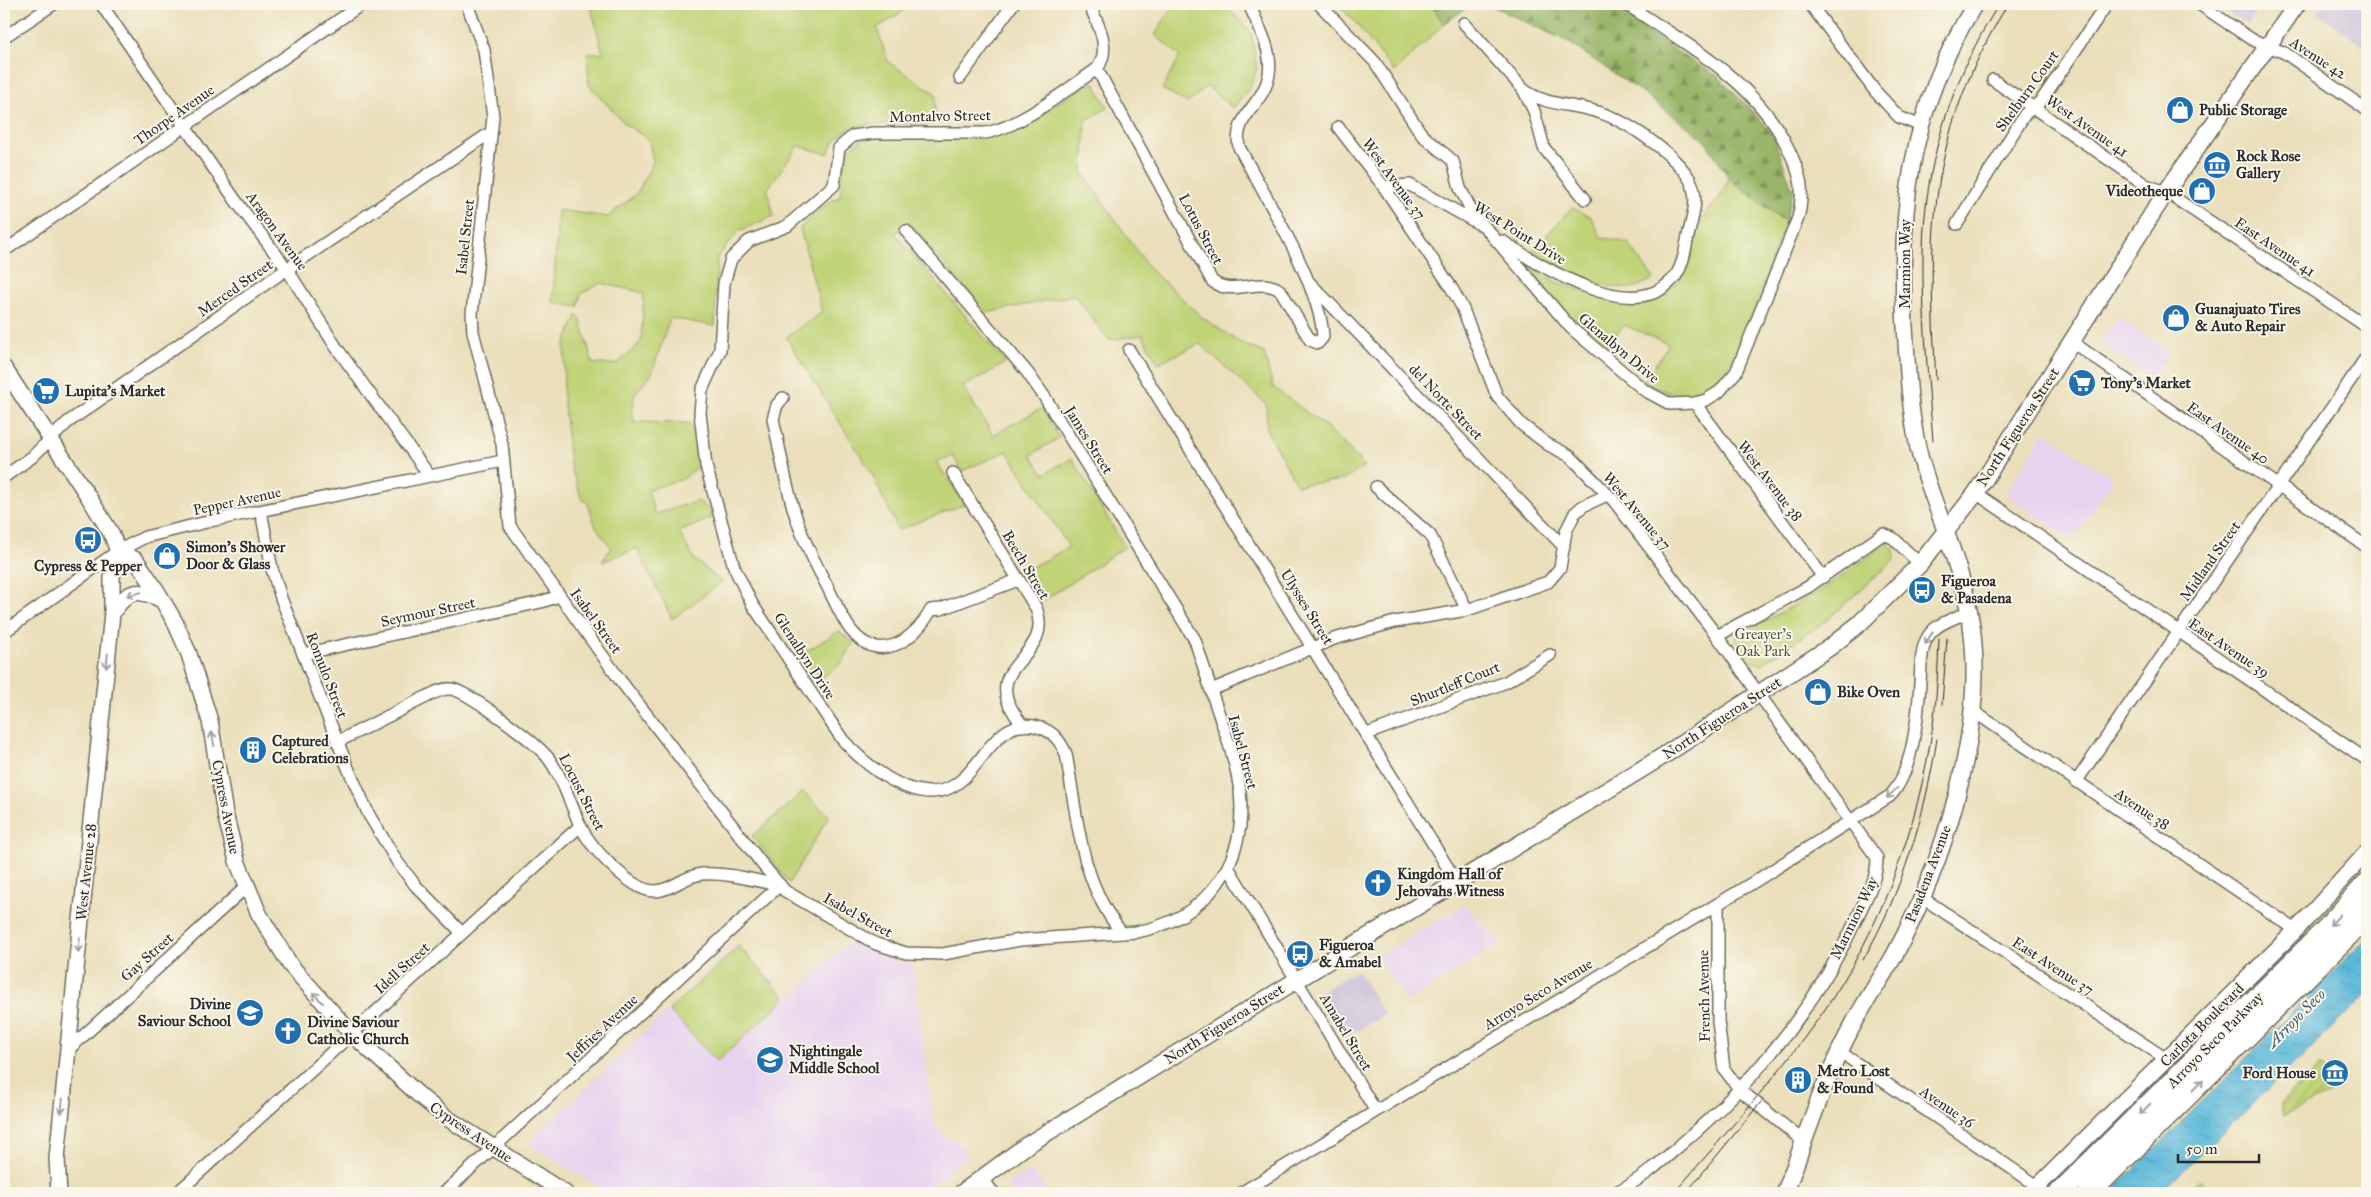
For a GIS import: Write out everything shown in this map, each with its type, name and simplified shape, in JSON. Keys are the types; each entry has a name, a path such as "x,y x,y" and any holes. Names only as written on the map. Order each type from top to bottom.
{"highway":[{"name":"Arroyo Seco Parkway","path":"2060,1193 2324,932 2367,884"},
{"name":"Arroyo Seco Parkway","path":"2089,1193 2349,934 2367,912"}],"main road":[{"name":"North Figueroa Street","path":"962,1193 1027,1145 1660,758 1830,647 1859,624 1920,564 1976,493 2166,192 2297,4"},
{"name":"Pasadena Avenue","path":"1785,1193 1803,1141 1852,1025 1895,953 1921,897 1945,833 1957,790 1973,711 1974,652 1962,584 1946,533"}],"street":[{"path":"4,38 54,4"},
{"name":"Aragon Avenue","path":"101,4 236,201 287,270 336,347 429,475"},
{"name":"Thorpe Avenue","path":"4,251 362,4"},
{"name":"Isabel Street","path":"468,4 479,31 489,73 493,117 472,314 473,332 502,444 510,526 631,695 785,891 876,944 906,953 943,954 1020,940 1152,929 1183,916 1208,896 1228,867 1239,830 1240,793 1237,773 1211,690"},
{"path":"960,78 1013,4"},
{"path":"1089,4 1102,35 1102,61 1097,69"},
{"path":"1249,4 1266,42 1270,74 1262,96 1239,128 1239,147 1306,278"},
{"name":"Glenalbyn Drive","path":"1320,4 1375,62 1422,135 1453,161 1465,201 1554,311 1637,385 1658,399 1670,404 1695,403 1719,392 1736,372 1798,218 1803,198 1802,184 1795,161 1781,132 1756,99 1724,70 1626,4"},
{"path":"1810,4 1875,91 1899,117 1921,126"},
{"name":"Marmion Way","path":"1946,533 1917,444 1911,408 1903,297 1905,210 1908,181 1921,126 1937,79 1953,43 1975,4"},
{"name":"Shelburn Court","path":"1957,224 2025,114 2040,101 2107,4"},
{"name":"Avenue 42","path":"2199,4 2251,39 2285,53 2367,110"},
{"name":"West Point Drive","path":"1384,187 1410,185 1487,229 1547,270 1567,279 1625,297 1648,294 1674,279 1680,266 1695,209 1695,197 1688,176 1663,151 1638,133 1597,111 1542,100 1522,89 1464,23"},
{"name":"Montalvo Street","path":"834,186 839,148 853,136 873,133 986,133 1000,130 1016,122 1097,69"},
{"name":"Lotus Street","path":"1097,69 1212,281 1220,288 1267,284 1274,286 1281,291 1310,340 1318,344 1323,337 1322,327 1306,278"},
{"name":"West Avenue 41","path":"1993,80 2146,185 2166,192"},
{"path":"1522,89 1534,111 1544,148 1585,199"},
{"name":"West Avenue 37","path":"1338,127 1384,187 1451,287 1462,307 1497,396 1521,424 1570,456 1608,495 1717,636 1851,820"},
{"name":"Merced Street","path":"4,477 32,458 68,422 287,270 490,133"},
{"name":"Glenalbyn Drive","path":"834,186 787,226 749,241 730,259 724,283 720,350 702,390 700,413 706,466 734,567 752,604 838,733 854,752 884,775 920,790 931,792 950,788 960,782 999,736 1008,730 1023,726"},
{"name":"East Avenue 41","path":"2166,192 2367,327"},
{"name":"James Street","path":"906,231 1027,372 1044,396 1195,640 1211,690"},
{"name":"del Norte Street","path":"1306,278 1564,547"},
{"name":"East Avenue 40","path":"2072,342 2279,488 2367,547"},
{"name":"Ulysses Street","path":"1129,350 1368,734 1456,881"},
{"name":"Midland Street","path":"2076,782 2279,488 2367,356"},
{"path":"4,368 111,534 118,551"},
{"path":"783,398 777,405 773,420 797,523 847,624 859,638 875,646 895,645 913,636 931,610 942,609 1018,580"},
{"name":"West Avenue 38","path":"1695,403 1823,577"},
{"name":"Pepper Avenue","path":"4,632 118,551 145,537 503,460"},
{"name":"Beech Street","path":"953,473 1036,608 1041,620 1040,632 1015,665 1005,690 1007,700 1023,726"},
{"path":"1376,487 1430,535 1467,610"},
{"name":"East Avenue 39","path":"1976,493 2367,760"},
{"path":"1211,690 1313,646 1364,629 1467,610 1548,582 1560,568 1569,522 1575,513 1583,506 1608,495"},
{"name":"Romulo Street","path":"261,511 272,569 356,789 383,839 416,886 462,934"},
{"path":"1717,636 1823,577 1883,534 1893,538 1920,564"},
{"name":"Cypress Avenue","path":"118,551 136,560 175,622 200,687 216,755 229,836 246,887 275,943 293,969 352,1034 421,1097 494,1148 565,1193"},
{"name":"West Avenue 28","path":"59,1193 57,1158 112,613 112,577 118,551"},
{"path":"112,613 126,596 134,592 145,592 162,600"},
{"name":"Seymour Street","path":"303,654 541,602 559,596"},
{"path":"1851,820 1890,796 1897,788 1909,759 1919,702 1924,644 1930,634 1939,626 1968,612"},
{"name":"Shurtleff Court","path":"1368,734 1506,682 1550,655"},
{"name":"Locust Street","path":"337,742 441,690 451,689 461,692 539,746 562,782 580,826 594,847 615,868 644,889 662,891 701,874 716,874 780,885"},
{"name":"Avenue 38","path":"1973,711 2296,930"},
{"path":"1023,726 1037,726 1047,730 1062,745 1066,754 1091,882 1108,916 1122,933"},
{"name":"Marmion Way","path":"1614,1193 1656,1166 1740,1090 1774,1050 1804,1008 1851,931 1873,883 1876,858 1851,820"},
{"name":"Arroyo Seco Avenue","path":"1241,1193 1375,1110 1718,904 1851,820"},
{"name":"Idell Street","path":"177,1193 580,826"},
{"name":"Carlota Boulevard","path":"2035,1190 2168,1060 2296,930 2367,852"},
{"name":"Amabel Street","path":"1228,867 1375,1110"},
{"name":"Jeffries Avenue","path":"444,1193 780,885"},
{"name":"Gay Street","path":"68,1050 246,887"},
{"name":"East Avenue 37","path":"1921,897 2168,1060"},
{"name":"French Avenue","path":"1718,904 1718,1021 1724,1069 1740,1090 1803,1141"},
{"name":"Avenue 36","path":"1840,1052 2035,1190"},
{"path":"982,1177 993,1193"}],"shaded area":[{"path":"2216,4 2263,4 2248,25"},
{"path":"2323,4 2367,4 2367,48 2317,13"},
{"path":"2118,317 2170,352 2152,378 2101,343"},
{"path":"2044,432 2114,479 2071,540 2006,495"},
{"path":"1464,905 1500,943 1406,1002 1378,956"},
{"name":"Nightingale Middle School","path":"851,941 879,956 913,965 933,1122 948,1139 954,1140 968,1155 923,1193 608,1193 528,1143 738,944 788,998"},
{"path":"1357,970 1385,1014 1343,1039 1317,994"},
{"path":"1032,1170 1047,1193 1012,1193 1006,1185"}],"green space":[{"path":"586,4 914,4 877,28 888,62 936,94 934,124 876,124 854,127 843,132 833,144 828,154 798,146 767,190 774,216 739,231 717,258 715,326 670,318 652,373 634,395 633,422 689,423 697,437 699,466 683,479 648,490 655,514 698,501 710,510 712,518 679,532 694,559 722,582 672,619 637,548 602,562 611,547 596,527 587,501 582,500 570,465 563,396 565,344 577,315 581,321 593,364 617,364 641,342 644,293 601,283 581,294 578,307 553,303 558,210 608,217 637,193 653,162 649,140 626,125 589,85 587,53 603,53 592,11"},
{"path":"1174,4 1224,4 1251,32 1257,68 1250,88 1233,108 1207,86 1188,103 1162,89 1180,56 1155,35"},
{"path":"1336,4 1431,4 1444,24 1394,72 1352,18"},
{"path":"1431,4 1472,4 1444,24"},
{"path":"1488,4 1612,4 1685,57 1718,76 1772,132 1793,191 1785,222 1729,178 1704,139 1640,91 1566,41"},
{"path":"1094,82 1108,108 1086,120 1083,173 1149,268 1203,318 1237,341 1264,353 1273,387 1329,429 1365,466 1344,480 1297,485 1267,431 1266,404 1200,344 1158,363 1142,335 1109,340 1074,295 987,313 908,222 895,234 1006,363 963,387 993,435 1042,408 1059,438 1031,455 1044,474 1072,458 1125,547 1040,603 1026,583 1026,570 1069,547 1007,451 962,471 953,456 936,462 965,504 898,530 871,472 786,337 822,312 800,228 818,210 840,196 842,173 849,149 862,139 1014,128"},
{"path":"1729,178 1785,222 1760,294 1738,347 1719,385 1702,395 1682,396 1644,382 1669,344 1624,325 1606,348 1561,308 1522,261 1556,282 1607,298 1657,297 1678,282 1690,261 1699,222 1720,197"},
{"path":"1572,208 1591,217 1601,237 1628,243 1654,279 1632,288 1603,285 1566,271 1532,251"},
{"name":"Greayer's Oak Park","path":"1887,543 1894,549 1895,559 1827,620 1762,664 1751,662 1734,638 1822,590"},
{"path":"839,631 854,643 842,663 814,684 797,657"},
{"path":"803,792 829,816 789,883 752,836"},
{"path":"739,946 786,998 717,1062 669,1010"},
{"path":"2321,1065 2334,1091 2284,1115 2281,1102"},
{"path":"2200,1179 2213,1193 2185,1193"}],"water":[{"name":"Arroyo Seco","path":"2367,938 2367,994 2160,1193 2110,1193"}],"tram line":[{"path":"1933,441 1923,299 1923,252 1929,187 1935,154 1955,92 1967,62 1999,4"},
{"path":"1936,380 1932,278 1934,231 1939,186 1948,141 1962,97 1982,51 2008,4"},
{"path":"1674,1193 1768,1084 1804,1038 1842,983 1862,949 1894,877 1918,802 1933,725 1939,638"},
{"path":"1942,704 1947,638"},
{"path":"1863,960 1889,908 1910,853 1926,796 1937,739"},
{"path":"1686,1193 1761,1102"}],"place":[{"name":"Public Storage","path":"2180,110"},
{"name":"Rock Rose Gallery","path":"2217,165"},
{"name":"Videotheque","path":"2202,191"},
{"name":"Guanajuato Tires & Auto Repair","path":"2176,318"},
{"name":"Tony's Market","path":"2082,383"},
{"name":"Lupita's Market","path":"46,391"},
{"name":"Cypress & Pepper","path":"88,540"},
{"name":"Simon's Shower Door & Glass","path":"167,556"},
{"name":"Figueroa & Pasadena","path":"1922,590"},
{"name":"Bike Oven","path":"1818,692"},
{"name":"Captured Celebrations","path":"253,750"},
{"name":"Kingdom Hall of Jehovahs Witness","path":"1378,883"},
{"name":"Figueroa & Amabel","path":"1300,954"},
{"name":"Divine Saviour School","path":"250,1013"},
{"name":"Divine Saviour Catholic Church","path":"288,1031"},
{"name":"Nightingale Middle School","path":"770,1060"},
{"name":"Ford House","path":"2335,1073"},
{"name":"Metro Lost & Found","path":"1798,1080"}]}
